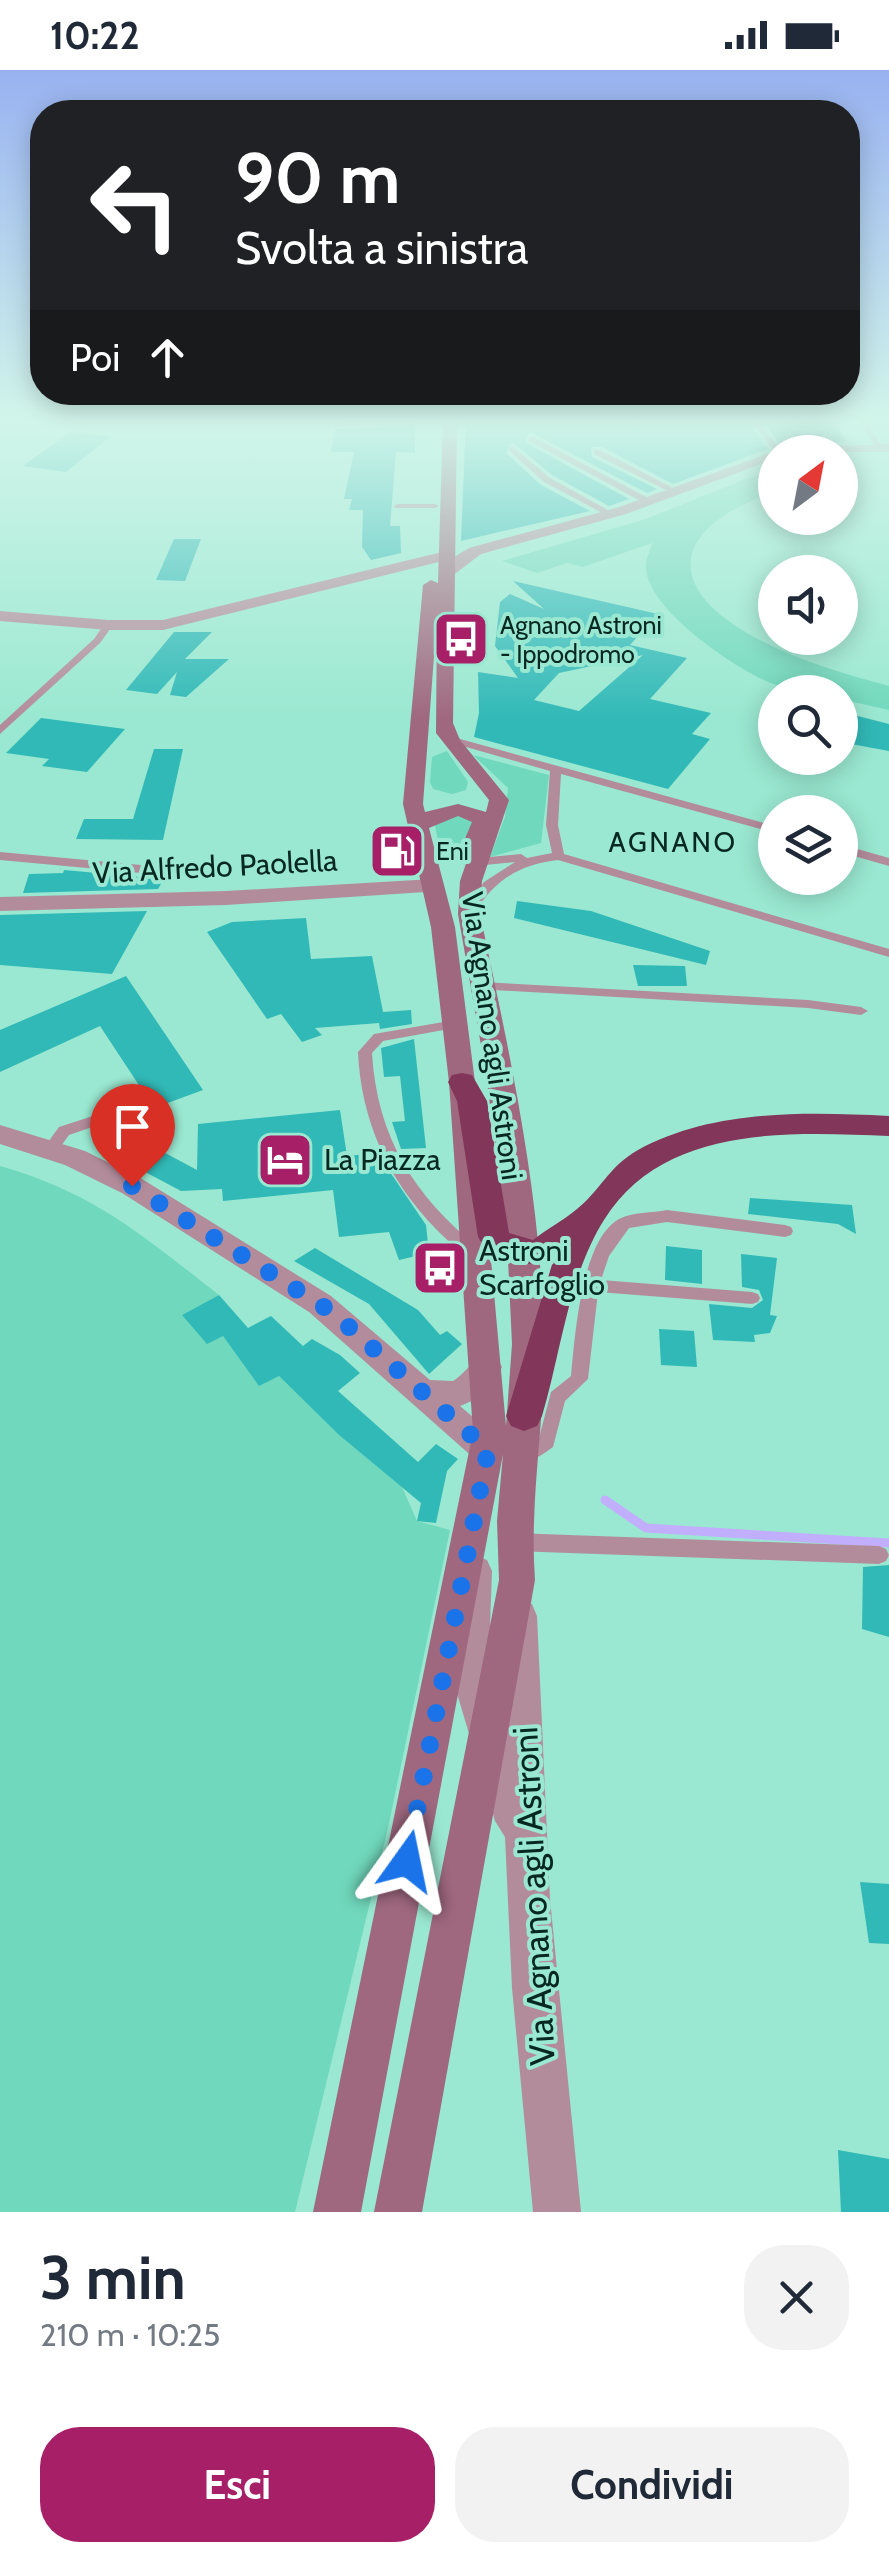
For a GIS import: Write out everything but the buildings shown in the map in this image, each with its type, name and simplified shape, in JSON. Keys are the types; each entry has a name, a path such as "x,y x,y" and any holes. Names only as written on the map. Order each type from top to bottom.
{"highway":[{"path":"462,1082 472,1102 494,1237 503,1246 523,1253 550,1248 591,1213 618,1178 634,1167 658,1153 718,1132 791,1123 889,1126"},
{"path":"514,1440 566,1273 591,1213"}],"main road":[{"name":"Via Agnano agli Astroni","path":"436,519 442,563 443,724 498,800 496,817 469,879 469,914 523,1253 528,1345 514,1440"},
{"name":"Via Agnano agli Astroni","path":"445,519 413,804 443,927 462,1082 486,1367 514,1440"},
{"path":"437,749 460,752 478,783 466,797 437,798 416,773 437,749"},
{"path":"418,826 437,813 451,810 479,816 483,825 474,846 475,862 450,863 423,851"},
{"path":"337,2212 470,1550 514,1440"},
{"path":"398,2212 515,1561 514,1440"}],"street":[{"path":"0,616 108,626 181,621 459,560 490,546 592,519"},
{"path":"444,537 467,546 490,546"},
{"name":"Via Alfredo Paolella","path":"0,904 226,898 433,886"},
{"path":"0,1134 51,1149 132,1186 320,1304 422,1392 514,1440"},
{"path":"422,1392 450,1396 468,1391 486,1367"},
{"path":"470,1550 475,1582 470,1654 474,1690 526,1852"},
{"name":"Via Agnano agli Astroni","path":"515,1561 524,1687 526,1852 556,2212"}],"lane":[{"path":"0,731 97,642 108,626"},
{"path":"460,752 556,770 758,825"},
{"path":"551,857 556,770"},
{"path":"858,853 889,862"},
{"path":"0,856 141,869"},
{"path":"469,914 478,895 499,875 520,864 551,857"},
{"path":"475,862 551,857 889,953"},
{"path":"482,986 861,1010"},
{"path":"455,1024 379,1037 365,1052 365,1071 378,1131 395,1163 448,1234 474,1252"},
{"path":"51,1149 64,1131 96,1120"},
{"path":"514,1440 547,1442 557,1397 579,1379 591,1285 606,1243 624,1222 667,1216 785,1231"},
{"path":"591,1285 752,1298"},
{"path":"515,1561 879,1555"}],"green space":[{"path":"646,519 719,519 699,539 691,558 693,578 704,598 726,619 758,639 758,655 794,655 850,675 758,677 716,651 675,618 649,582 646,565 652,543 583,567 567,563 537,573 502,561"},
{"path":"858,677 889,686 889,710 858,703"},
{"path":"447,751 468,782 466,790 452,794 433,789 432,757"},
{"path":"473,755 549,775 541,843 490,857 505,817 508,788"},
{"path":"461,814 476,827 458,859 441,855 435,826 440,820"},
{"path":"0,1166 64,1189 117,1218 219,1295 182,1315 223,1336 259,1385 279,1376 339,1435 402,1487 417,1521 450,1530 388,1828 295,2212 0,2212"}],"waterway":[{"path":"605,1500 646,1528 889,1543"}],"place":[{"name":"Agnano Astroni - Ippodromo","path":"461,639"},
{"name":"Eni","path":"397,851"},
{"name":"La Piazza","path":"285,1160"},
{"name":"Astroni Scarfoglio","path":"440,1268"}],"district":[{"name":"AGNANO","path":"673,842"}],"route":[{"path":"132,1186 332,1312 488,1450 407,1861"}]}
